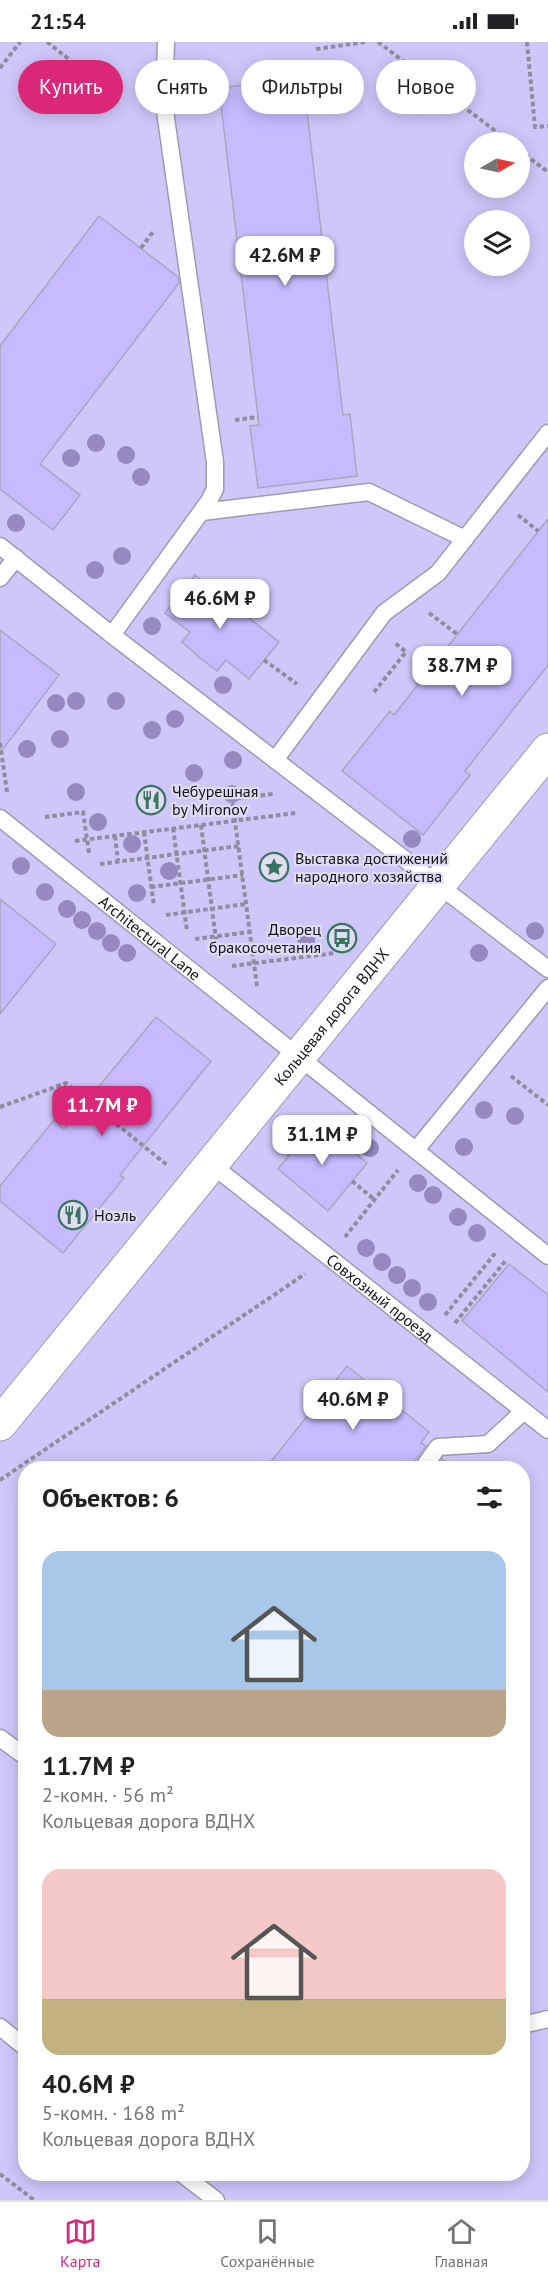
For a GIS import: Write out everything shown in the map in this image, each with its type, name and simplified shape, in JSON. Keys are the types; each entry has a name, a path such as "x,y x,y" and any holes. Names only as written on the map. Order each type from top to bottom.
{"street":[{"name":"Кольцевая дорога ВДНХ","path":"4,1411 212,1165 548,750"}],"lane":[{"path":"112,635 202,512 214,489 215,462 164,104 166,42"},
{"path":"275,760 384,613 438,573 548,433"},
{"path":"202,512 369,492 465,539"},
{"path":"0,546 112,635 548,969"},
{"path":"0,578 16,558"},
{"name":"Architectural Lane","path":"0,818 548,1256"},
{"path":"415,1150 548,988"},
{"name":"Совхозный проезд","path":"212,1165 548,1430"},
{"path":"428,1461 438,1448 488,1444 524,1411"},
{"path":"0,1738 18,1752"},
{"path":"530,2023 548,2019"},
{"path":"0,2028 18,2042"},
{"path":"191,2181 216,2200"}],"path":[{"path":"0,68 20,42"},
{"path":"47,42 70,60"},
{"path":"316,49 366,42"},
{"path":"378,42 497,132"},
{"path":"527,42 535,128 548,126"},
{"path":"530,158 548,172"},
{"path":"374,692 405,652 403,649"},
{"path":"264,660 319,700"},
{"path":"0,743 7,799"},
{"path":"257,987 232,799 275,794"},
{"path":"70,842 303,812"},
{"path":"83,813 89,856"},
{"path":"201,825 218,958"},
{"path":"174,828 188,940 250,932"},
{"path":"144,832 155,917"},
{"path":"115,836 118,861"},
{"path":"90,865 239,846"},
{"path":"151,887 243,875"},
{"path":"165,915 246,904"},
{"path":"231,967 335,953"},
{"path":"490,1059 548,1105"},
{"path":"0,1107 66,1083 171,1168"},
{"path":"28,1461 329,1258 415,1150"},
{"path":"352,1181 375,1200"},
{"path":"428,1336 514,1229"},
{"path":"458,1318 471,1306 505,1260"},
{"path":"0,1480 18,1468"},
{"path":"0,2174 34,2200"}],"shaded area":[{"name":"Выставка достижений народного хозяйства","path":"0,42 548,42 548,2200 0,2200"}],"building":[{"path":"241,85 241,114 307,114 343,415 350,414 357,476 258,488 250,426 259,425 222,114 229,114 229,87"},
{"path":"99,216 178,277 179,283 40,464 80,495 53,530 0,489 0,346"},
{"path":"548,519 548,665 465,771 470,775 423,835 342,771 390,711 394,715"},
{"path":"195,575 279,642 249,679 226,660 217,671 199,657 182,642 190,632 165,613"},
{"path":"0,630 59,675 0,753"},
{"path":"0,899 56,944 0,1014"},
{"path":"156,1017 211,1061 120,1175 124,1178 63,1253 0,1201 0,1186 54,1120 64,1129"},
{"path":"316,1122 367,1163 328,1211 278,1169"},
{"path":"509,1264 548,1295 548,1392 462,1321"},
{"path":"347,1366 429,1432 421,1443 426,1446 415,1461 272,1461"}],"place":[{"name":"Чебурешная by Mironov","path":"151,800"},
{"name":"Выставка достижений народного хозяйства","path":"274,867"},
{"name":"Дворец бракосочетания","path":"342,938"},
{"name":"Ноэль","path":"73,1215"}]}
